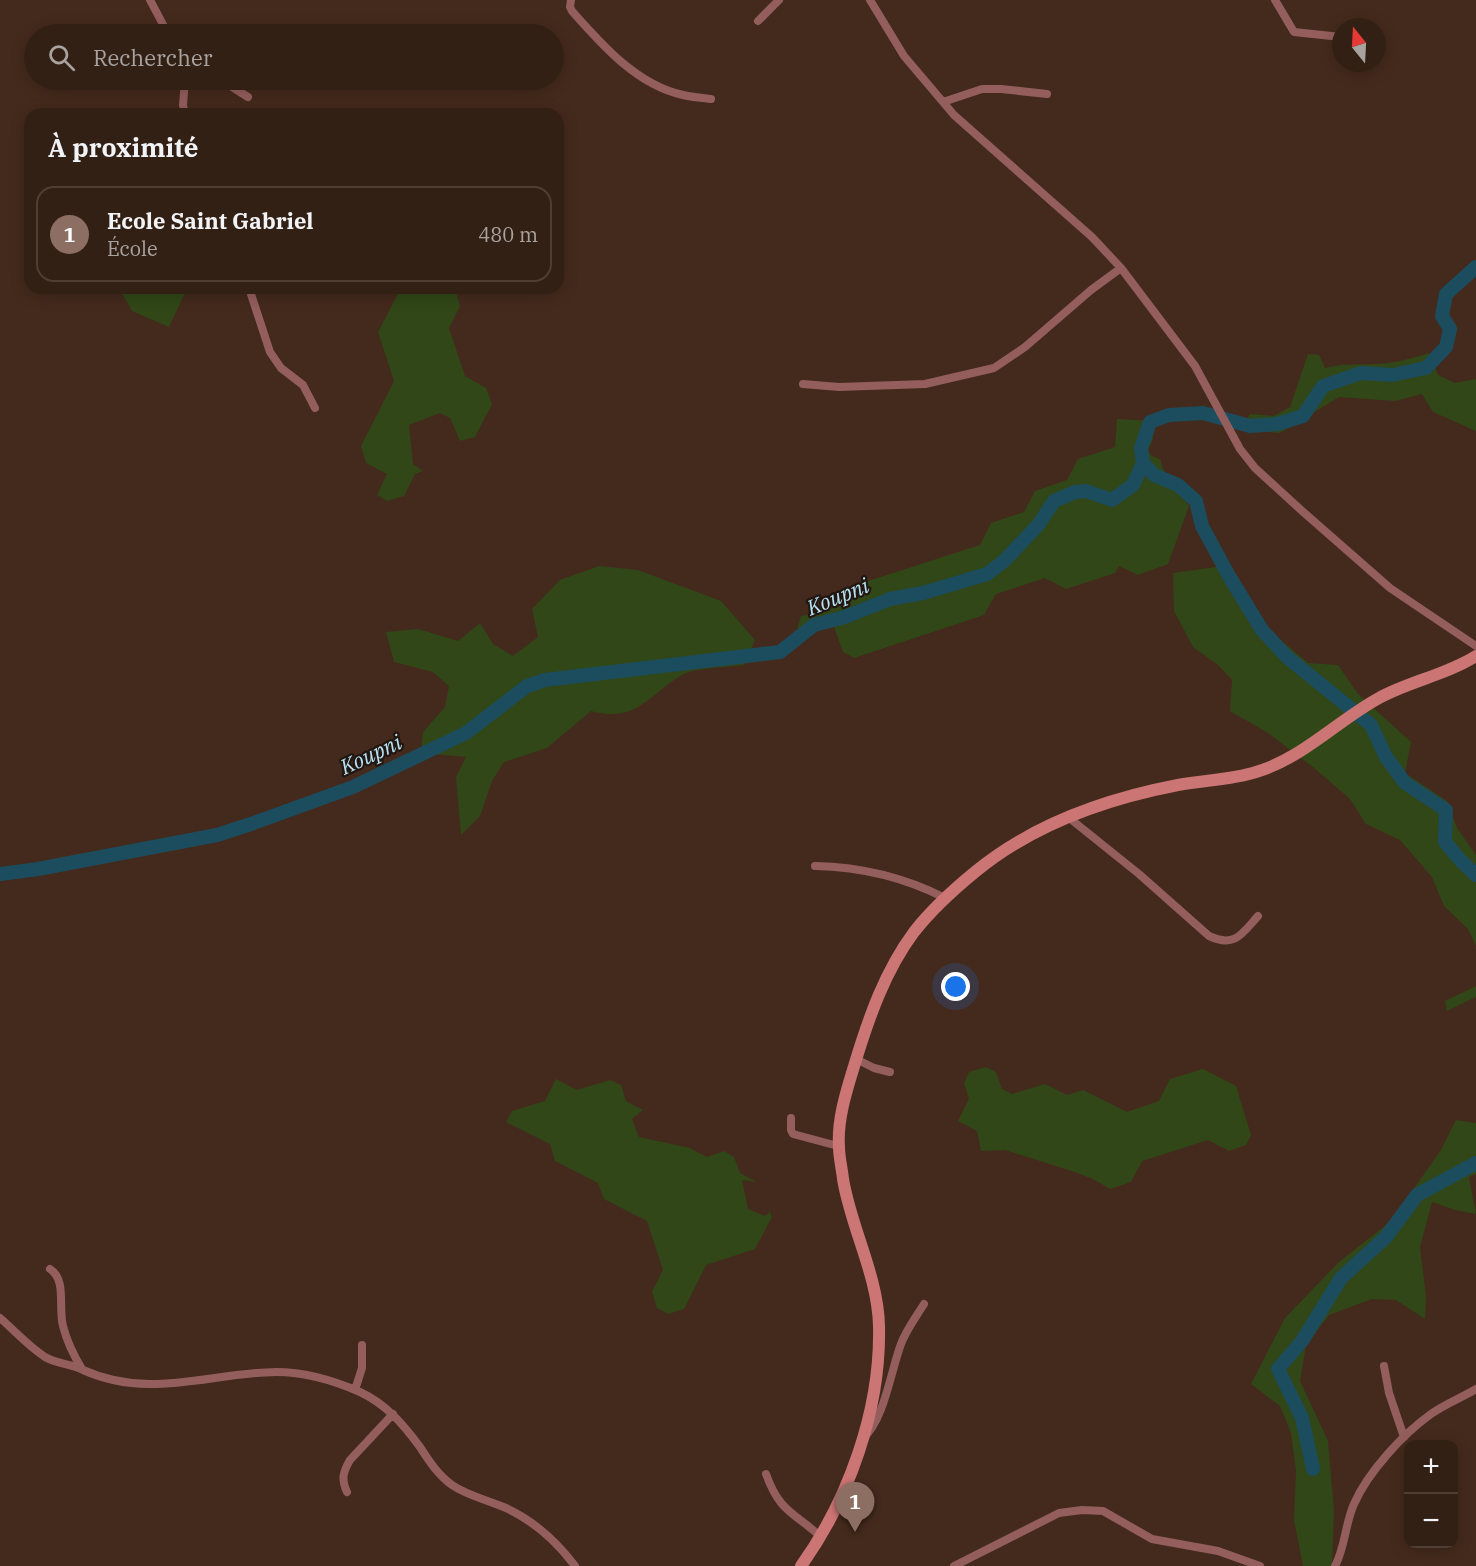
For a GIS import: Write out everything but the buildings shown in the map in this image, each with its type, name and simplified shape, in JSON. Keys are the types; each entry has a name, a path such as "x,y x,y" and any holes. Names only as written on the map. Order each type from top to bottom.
{"main road":[{"path":"801,1566 821,1537 849,1480 863,1438 874,1379 879,1345 879,1322 874,1294 844,1183 838,1146 843,1105 864,1031 897,958 913,934 945,898 976,871 1024,838 1102,804 1159,789 1253,773 1273,766 1313,743 1365,706 1392,691 1445,671 1476,656"}],"street":[{"path":"150,0 163,24"},
{"path":"572,0 570,4 572,11 625,66 661,87 682,95 711,99"},
{"path":"758,21 779,0"},
{"path":"870,0 904,56 943,102 980,139 1092,237 1121,268 1195,366 1240,449 1255,468 1390,588 1476,646"},
{"path":"1275,0 1294,32 1332,36"},
{"path":"943,102 982,89 1047,94"},
{"path":"184,90 184,108"},
{"path":"237,90 248,97"},
{"path":"803,384 839,387 925,384 994,368 1025,347 1091,290 1121,268"},
{"path":"251,294 270,352 281,368 303,384 315,408"},
{"path":"1068,817 1139,874 1209,936 1229,941 1239,937 1258,916"},
{"path":"815,866 864,869 904,880 945,898"},
{"path":"856,1059 874,1068 890,1072"},
{"path":"791,1118 793,1134 838,1146"},
{"path":"50,1269 58,1276 61,1295 60,1312 64,1330 73,1354 82,1369"},
{"path":"863,1438 878,1419 902,1342 924,1304"},
{"path":"0,1318 46,1358 82,1369 110,1381 172,1384 277,1372 305,1375 355,1390 384,1406 393,1414 438,1473 451,1484 463,1492 508,1509 530,1522 552,1539 575,1566"},
{"path":"355,1390 362,1368 362,1345"},
{"path":"1384,1366 1389,1393 1404,1437"},
{"path":"1335,1566 1349,1517 1358,1496 1404,1437 1432,1413 1476,1389"},
{"path":"347,1491 342,1480 345,1468 393,1414"},
{"path":"766,1474 773,1494 782,1505 821,1537"},
{"path":"954,1566 1059,1513 1092,1510 1103,1511 1152,1539 1218,1551 1260,1566"}],"green space":[{"path":"122,294 184,294 169,327 132,311"},
{"path":"398,294 456,294 460,306 449,328 465,376 486,388 492,404 475,437 460,441 450,418 440,413 409,425 413,464 423,471 415,474 404,496 387,501 377,495 387,474 366,463 361,446 394,381 378,332"},
{"path":"1429,353 1438,375 1455,383 1476,379 1476,431 1433,412 1422,394 1395,401 1339,397 1280,433 1242,430 1250,414 1274,416 1290,407 1308,354 1319,355 1325,368 1388,363"},
{"path":"1117,419 1154,421 1153,439 1148,451 1152,456 1160,459 1163,469 1189,506 1168,564 1138,575 1119,566 1115,573 1066,589 1045,578 996,594 984,615 854,658 843,652 834,627 795,637 801,616 828,611 862,587 865,582 980,545 991,523 1024,512 1035,491 1067,480 1078,459 1115,447"},
{"path":"599,566 638,570 721,601 755,640 744,665 704,669 684,674 632,710 607,714 591,711 547,748 504,762 492,781 480,816 461,835 456,777 466,757 421,753 423,732 445,707 449,686 433,672 394,662 386,632 418,629 458,641 480,623 493,644 513,656 538,637 532,609 560,580"},
{"path":"1216,567 1251,601 1264,626 1308,663 1338,665 1358,694 1411,742 1405,773 1447,801 1457,828 1476,855 1476,946 1468,929 1444,906 1432,877 1400,840 1366,824 1350,799 1313,767 1268,733 1230,711 1232,680 1218,665 1193,647 1174,611 1173,573"},
{"path":"1476,986 1476,997 1447,1011 1445,1001"},
{"path":"986,1067 996,1072 1002,1089 1012,1094 1045,1084 1067,1095 1083,1090 1127,1112 1159,1101 1170,1079 1203,1069 1236,1086 1251,1135 1246,1145 1229,1151 1208,1140 1142,1161 1131,1182 1110,1189 1075,1172 1005,1150 981,1151 977,1131 958,1121 969,1099 964,1083 969,1072"},
{"path":"556,1079 577,1090 610,1080 621,1085 626,1101 643,1110 632,1119 639,1137 690,1148 707,1157 724,1151 734,1157 740,1173 757,1182 742,1180 748,1209 765,1216 770,1212 772,1217 755,1249 706,1265 684,1309 668,1314 657,1308 652,1292 663,1270 647,1221 604,1199 598,1183 555,1161 550,1144 506,1122 512,1111 545,1101"},
{"path":"1456,1120 1476,1123 1476,1174 1469,1177 1476,1214 1432,1202 1420,1247 1426,1296 1425,1319 1396,1300 1372,1299 1329,1315 1306,1345 1300,1381 1328,1441 1334,1511 1332,1566 1303,1566 1294,1520 1296,1471 1291,1433 1280,1406 1251,1384 1285,1318 1339,1262 1391,1221 1441,1150"}],"waterway":[{"name":"Koupni","path":"0,874 38,869 217,835 251,824 353,787 466,733 527,686 545,680 780,652 814,625 845,617 890,599 923,593 987,574 1004,561 1039,524 1054,501 1075,492 1086,491 1112,500 1133,485 1143,463 1141,448 1150,422 1169,415 1203,413 1250,426 1277,424 1303,416 1323,386 1361,373 1392,375 1426,368 1446,347 1450,329 1442,316 1446,294 1476,267"},
{"path":"1143,463 1154,475 1178,485 1196,501 1202,526 1262,630 1287,657 1371,725 1386,757 1405,783 1446,810 1445,842 1476,875"},
{"path":"1313,1469 1302,1418 1278,1369 1302,1341 1341,1278 1386,1237 1417,1195 1476,1163"}],"place":[{"name":"Ecole Saint Gabriel","path":"855,1532"}]}
